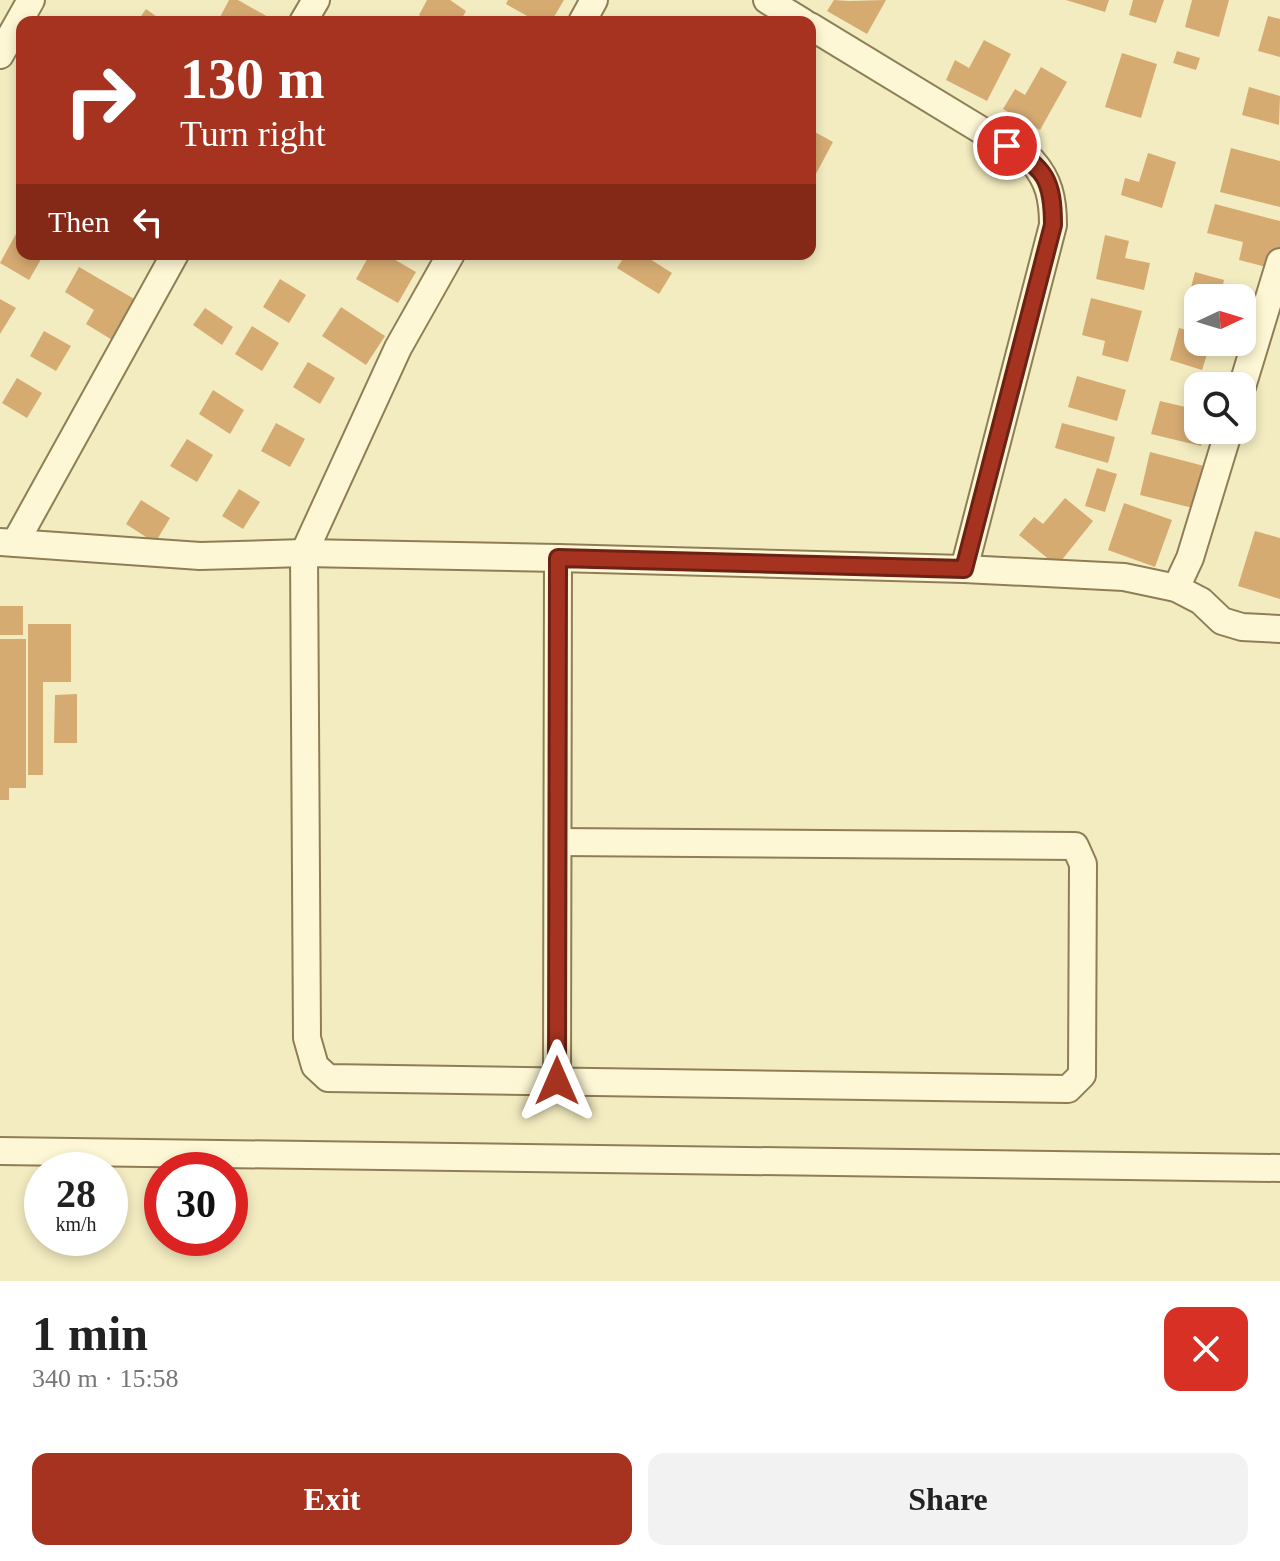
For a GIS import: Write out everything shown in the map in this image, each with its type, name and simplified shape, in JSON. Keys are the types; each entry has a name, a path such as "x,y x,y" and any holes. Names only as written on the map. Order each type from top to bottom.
{"street":[{"path":"767,0 793,16"},
{"path":"0,55 16,27"},
{"path":"816,30 1032,161 1049,187 1053,225 964,569"},
{"path":"172,260 7,543 200,556 304,553 558,558 964,569 1124,577 1176,588 1201,601 1222,621 1242,627 1280,629"},
{"path":"448,260 398,348 304,553 307,1038 315,1066 328,1078 1068,1089 1082,1075 1083,864 1075,846 558,842"},
{"path":"1247,372 1280,262"},
{"path":"1176,588 1190,558 1225,444"},
{"path":"557,1081 558,558"},
{"path":"0,1151 1280,1168"}],"building":[{"path":"229,0 238,0 266,16 221,16"},
{"path":"427,0 450,0 466,11 463,16 419,15"},
{"path":"508,0 564,0 555,16 527,16 506,4"},
{"path":"834,0 886,0 867,34 827,11"},
{"path":"1066,0 1109,0 1105,12"},
{"path":"1133,0 1164,0 1156,23 1129,15"},
{"path":"1192,0 1229,0 1219,37 1185,27"},
{"path":"146,9 156,16 141,16"},
{"path":"1268,16 1280,19 1280,57 1258,51"},
{"path":"984,40 1011,54 987,101 946,80 955,60 969,68"},
{"path":"1177,51 1200,58 1196,70 1173,63"},
{"path":"1122,53 1157,64 1141,118 1105,107"},
{"path":"1041,67 1067,82 1040,130 1003,109 1015,89 1025,95"},
{"path":"1249,87 1280,96 1279,125 1242,115"},
{"path":"816,133 833,142 816,174"},
{"path":"1231,148 1280,161 1280,207 1220,192"},
{"path":"1148,153 1176,162 1162,208 1121,195 1125,178 1139,182"},
{"path":"1215,204 1280,221 1280,247 1274,269 1239,260 1243,242 1207,233"},
{"path":"16,234 16,260 41,260 29,280 0,263"},
{"path":"1105,235 1129,241 1125,258 1150,263 1144,290 1096,279"},
{"path":"367,260 395,260 416,272 398,303 356,279"},
{"path":"622,260 651,260 672,273 659,294 617,268"},
{"path":"79,267 136,300 114,341 86,324 94,310 65,292"},
{"path":"1195,272 1224,280 1223,284 1192,284"},
{"path":"280,279 306,295 289,323 263,307"},
{"path":"1091,298 1142,311 1128,362 1102,355 1105,341 1082,335"},
{"path":"0,299 16,308 0,334"},
{"path":"341,307 385,336 366,365 322,336"},
{"path":"205,308 233,327 222,345 193,325"},
{"path":"252,326 279,343 262,371 235,354"},
{"path":"1179,328 1184,329 1184,356 1206,356 1202,370 1170,360"},
{"path":"44,331 71,346 56,371 30,356"},
{"path":"308,362 335,378 320,404 293,387"},
{"path":"1077,376 1126,390 1117,421 1068,407"},
{"path":"17,378 42,393 27,418 2,403"},
{"path":"213,390 244,410 230,434 199,414"},
{"path":"1160,401 1184,407 1184,442 1151,434"},
{"path":"276,423 305,439 290,467 261,451"},
{"path":"1062,423 1115,437 1108,463 1055,448"},
{"path":"187,439 213,455 197,482 170,466"},
{"path":"1150,452 1212,468 1201,510 1140,495"},
{"path":"1097,468 1117,474 1105,512 1085,506"},
{"path":"239,489 260,502 243,529 222,516"},
{"path":"1065,498 1093,521 1057,566 1019,535 1034,517 1043,524"},
{"path":"141,500 170,518 155,543 126,524"},
{"path":"1124,503 1172,520 1155,567 1108,550"},
{"path":"1255,531 1280,538 1280,599 1238,586"},
{"path":"0,606 23,606 23,635 0,635"},
{"path":"28,624 71,624 71,682 43,682 43,775 28,775"},
{"path":"0,639 26,639 26,788 9,788 9,800 0,800"},
{"path":"77,694 77,743 54,743 55,695"}],"route":[{"path":"557,1081 558,558 964,569 1053,225 1049,187 1042,173 1032,161 1007,146"}]}
